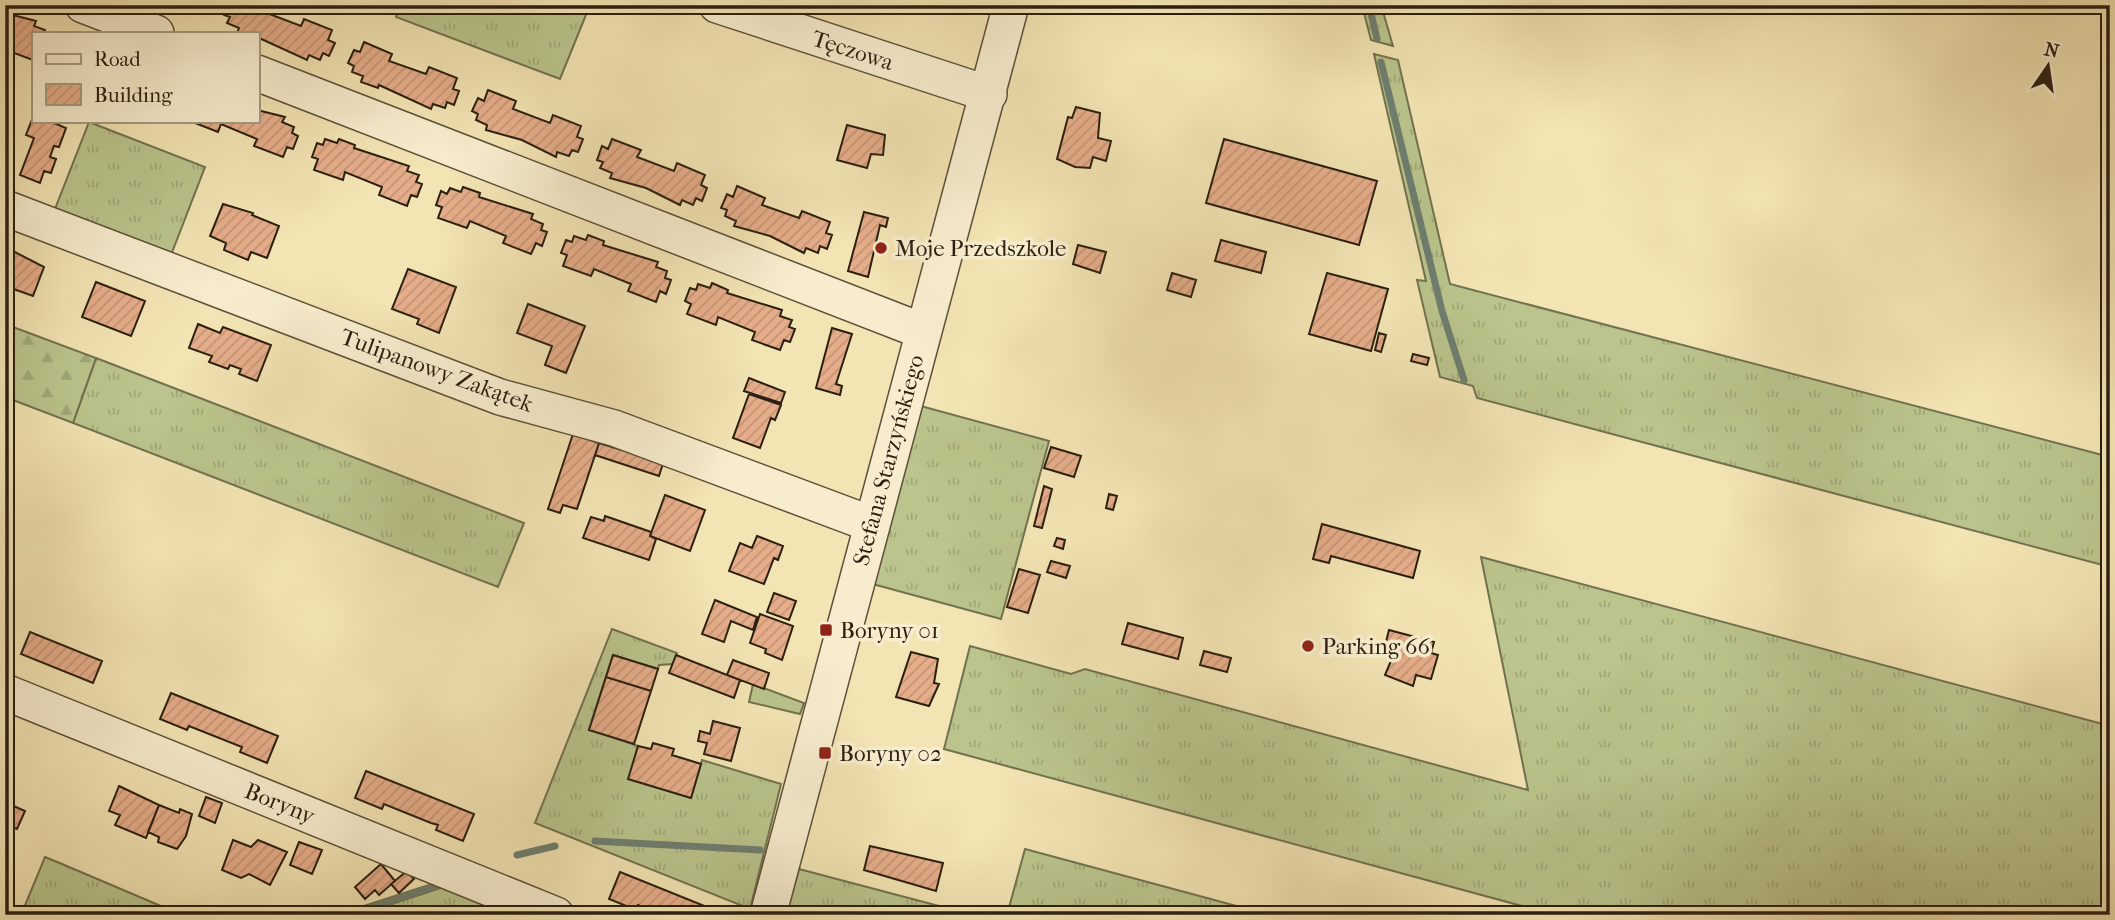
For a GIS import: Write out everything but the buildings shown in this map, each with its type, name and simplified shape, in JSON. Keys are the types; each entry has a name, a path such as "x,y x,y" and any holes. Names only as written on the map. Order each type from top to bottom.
{"street":[{"path":"83,5 153,32"},
{"name":"Tęczowa","path":"717,5 989,94"},
{"name":"Stefana Starzyńskiego","path":"768,915 922,331 1012,5"},
{"path":"259,74 922,331"},
{"name":"Tulipanowy Zakątek","path":"5,208 500,397 614,428 871,524"},
{"name":"Boryny","path":"5,692 556,915"}],"green space":[{"path":"400,5 590,5 560,79 396,17"},
{"path":"1362,5 1381,5 1393,46 1371,40"},
{"path":"1374,54 1398,60 1450,284 2110,457 2110,567 1477,398 1473,386 1440,377 1417,280 1426,281"},
{"path":"89,122 205,167 171,255 55,209"},
{"path":"5,324 96,358 73,423 5,397"},
{"path":"96,358 524,523 498,587 73,423"},
{"path":"917,405 1049,441 1001,619 869,583"},
{"path":"1481,557 2110,726 2110,915 1555,915 944,749 970,646 1071,674 1085,669 1528,790"},
{"path":"612,629 677,653 673,664 659,665 658,669 613,655 589,729 638,746 629,779 691,798 702,760 781,784 750,909 535,823"},
{"path":"753,684 804,703 800,714 749,702"},
{"path":"1025,849 1270,915 1007,915"},
{"path":"45,857 62,864 182,915 21,915"},
{"path":"799,869 973,915 786,915"},
{"path":"444,880 452,884 358,915 336,915"},
{"path":"452,884 525,915 358,915"}],"waterway":[{"path":"1369,5 1377,39"},
{"path":"1381,62 1442,311 1464,380"},
{"path":"595,841 760,850"},
{"path":"517,855 555,846"},
{"path":"351,915 441,884"}],"place":[{"name":"Moje Przedszkole","path":"881,248"},
{"name":"Boryny 01","path":"826,630"},
{"name":"Parking 66","path":"1308,646"},
{"name":"Boryny 02","path":"825,753"}]}
